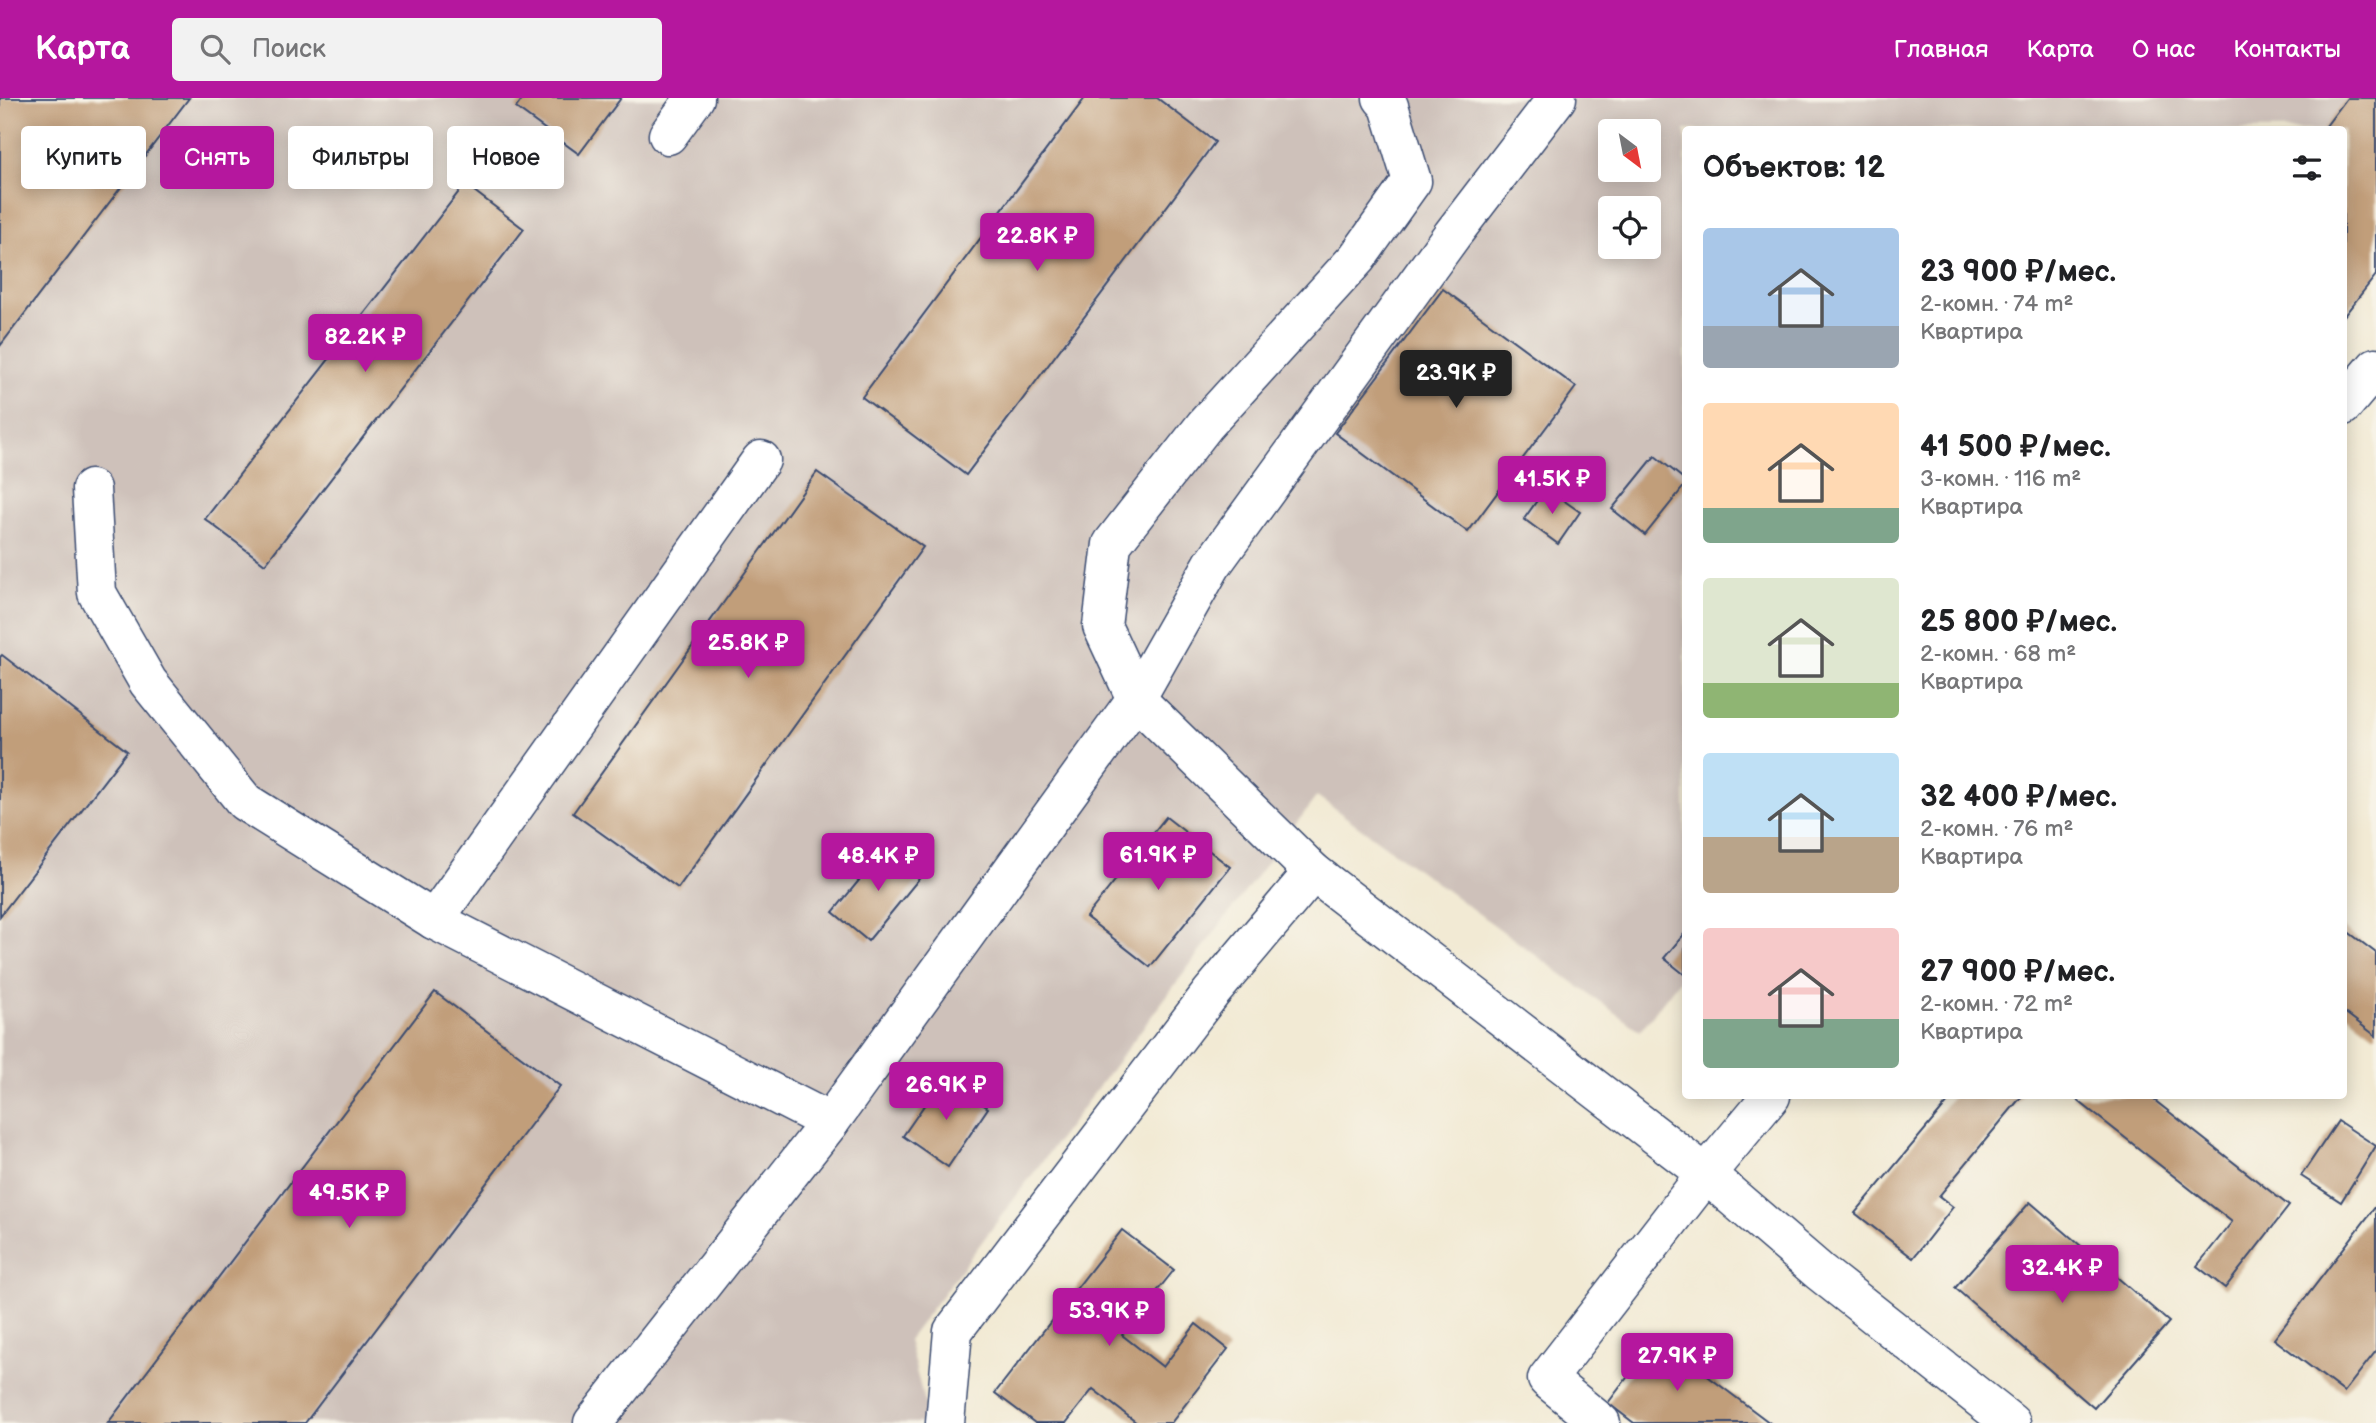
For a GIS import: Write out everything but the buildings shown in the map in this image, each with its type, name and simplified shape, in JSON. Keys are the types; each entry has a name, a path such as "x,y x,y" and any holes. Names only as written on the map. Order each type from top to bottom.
{"street":[{"path":"668,135 695,98"},
{"path":"1381,98 1390,106 1412,181 1357,258 1205,425 1112,544 1102,626 1136,699 1313,872 1706,1174 1820,1272 2011,1423"},
{"path":"593,1423 830,1122 1136,699 1212,565 1452,235 1557,98"},
{"path":"2347,401 2376,367"},
{"path":"435,920 761,460"},
{"path":"91,489 97,593 148,682 245,802 435,920 830,1122"},
{"path":"945,1423 953,1331 1210,993 1313,872"},
{"path":"1601,1423 1547,1379 1706,1174 1768,1099"}],"shaded area":[{"path":"0,98 2358,98 2337,126 1682,126 1682,977 1640,1031 1317,796 908,1340 930,1423 0,1423"}]}
